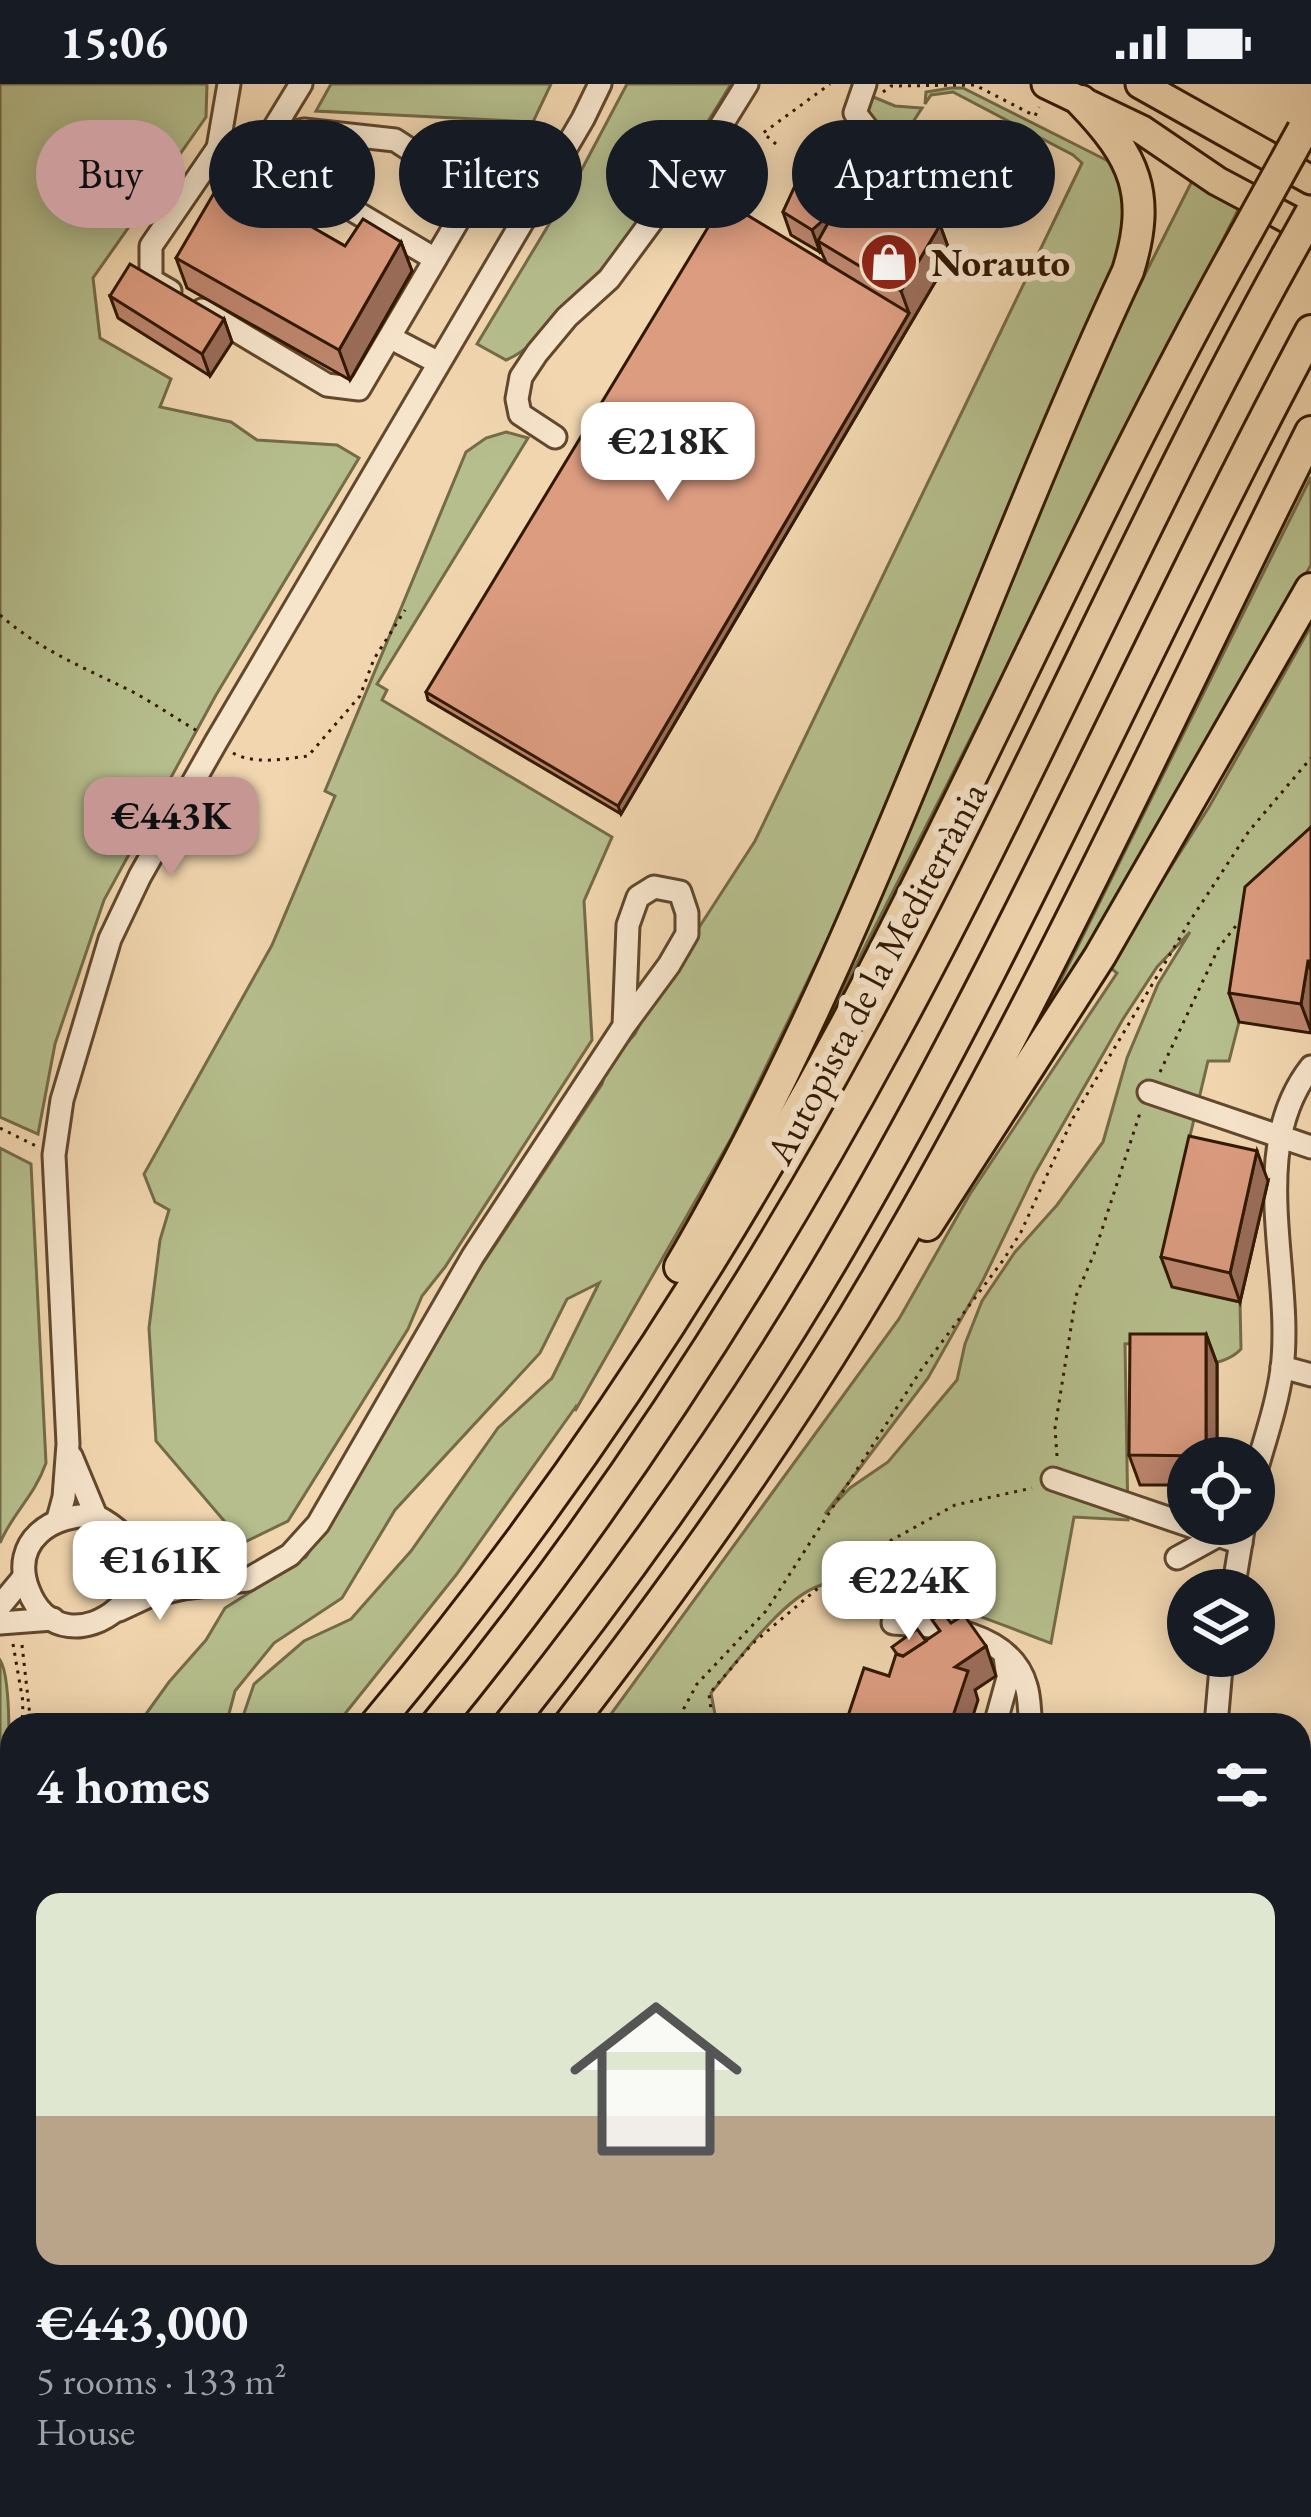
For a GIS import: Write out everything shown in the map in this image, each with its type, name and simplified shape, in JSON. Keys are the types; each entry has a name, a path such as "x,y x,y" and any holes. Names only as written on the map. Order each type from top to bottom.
{"highway":[{"path":"564,1477 742,1156 840,956 1019,515 1127,271 1139,228 1138,186 1121,148 1081,101"},
{"path":"384,1713 564,1477 701,1269 816,1080 926,869 1162,386 1307,123"},
{"name":"Autopista de la Mediterrània","path":"445,1713 640,1453 834,1141 963,898 1160,497 1311,213"},
{"path":"519,1713 586,1628 683,1490 846,1237 989,976 1311,331"},
{"path":"578,1713 675,1583 853,1318 1023,1011 1311,431"},
{"path":"760,1460 877,1302 1100,956 1311,589"}],"main road":[{"path":"1140,84 1311,180"},
{"path":"1048,85 1142,130 1217,181 1311,231"}],"street":[{"path":"223,120 229,84"},
{"path":"279,120 302,84"},
{"path":"58,1519 68,1444 53,1209 54,1155 62,1100 110,939 216,742 583,119 599,84"},
{"path":"555,437 520,414 521,377 567,317 608,280 716,134 747,84"},
{"path":"860,120 855,113 864,85"},
{"path":"209,161 152,246 151,280 327,385 358,389 463,212 466,186 395,140 375,138"},
{"path":"375,224 435,259"},
{"path":"391,338 437,362"},
{"path":"5,1629 52,1619 86,1626 149,1596 247,1580 290,1555 318,1524 472,1256 687,934 680,892 654,886 638,897 628,926 624,1026"},
{"path":"1264,1437 1282,1366 1276,1182 1281,1137 1297,1085 1311,1067"},
{"path":"1149,1092 1311,1147"},
{"path":"1282,1366 1311,1375"},
{"path":"68,1444 96,1516"},
{"path":"1053,1478 1167,1518"},
{"path":"0,1606 24,1577 31,1543 42,1529 77,1514 114,1525 135,1557 131,1595 119,1610"},
{"path":"1177,1558 1200,1545"},
{"path":"135,1557 183,1588"},
{"path":"24,1577 39,1608 52,1619"},
{"path":"893,1623 967,1633 1004,1652 1027,1688 1030,1713"},
{"path":"998,1713 1008,1678 1004,1652"},
{"path":"1217,1713 1220,1677"}],"path":[{"path":"776,144 763,133 830,84"},
{"path":"864,85 880,94 891,86 975,86 1035,116 1048,85"},
{"path":"0,615 58,658 131,692 241,758 274,760 308,756 360,695 374,659 405,610"},
{"path":"681,1713 697,1684 766,1611 921,1370 1004,1259 1072,1118 1188,924 1250,831 1311,758"},
{"path":"711,1713 709,1694 725,1672 828,1577 955,1505 1034,1488 1053,1478 1055,1428 1076,1296 1094,1254 1130,1136 1219,947 1243,918"},
{"path":"0,1129 38,1147"},
{"path":"5,1629 19,1666 21,1713"}],"green space":[{"path":"0,84 207,84 206,117 185,147 185,120 36,120 36,228 128,228 93,278 100,338 171,379 160,407 231,422 257,440 337,445 359,458 216,695 104,900 55,1044 38,1134 0,1117"},
{"path":"331,84 551,84 534,120 316,111"},
{"path":"627,84 731,84 708,120 608,120"},
{"path":"963,88 1027,120 1006,120 953,92 931,95 925,104 926,92"},
{"path":"871,96 895,106 922,108 914,120 874,120 867,108"},
{"path":"606,124 606,228 635,228 540,336 506,360 477,344 547,228 582,228 582,169"},
{"path":"1055,134 1122,168 1130,190 1120,254 855,883 732,1137 575,1411 577,1405 456,1575 346,1713 244,1713 254,1684 304,1641 351,1619 411,1551 498,1428 552,1378 599,1283 567,1299 540,1353 395,1510 342,1598 274,1643 235,1691 229,1713 147,1713 206,1640 225,1608 306,1557 466,1289 602,1084 607,1066 635,1034 755,841 1051,228 1055,228 1082,163 1055,146"},
{"path":"1193,179 1240,206 795,1085 1095,374"},
{"path":"506,432 528,438 377,684 387,690 382,700 612,837 584,901 592,1040 422,1296 408,1329 288,1521 243,1543 156,1441 149,1328 160,1240 169,1210 155,1202 144,1174 272,945 335,796 325,791 466,452"},
{"path":"1311,477 1311,565 1050,1014 1047,1008"},
{"path":"1311,626 1311,867 1256,917 1229,1061 1208,1061 1184,1161 1172,1286 1240,1302 1241,1349 1220,1361 1180,1365 1141,1363 1139,1343 1125,1344 1128,1520 1074,1517 1051,1643 933,1600 867,1584 838,1583 816,1587 774,1619 711,1693 715,1713 612,1713 899,1319 970,1194 1117,973 1108,966 1209,807","holes":["1190,932 1158,984 1127,1058 1103,1142 982,1301 957,1380 888,1462 850,1488 825,1514 928,1378 1034,1175 1123,1019 1157,967"]},
{"path":"0,1148 31,1164 46,1463 0,1543"},
{"path":"0,1660 8,1713 0,1713"}],"building":[{"path":"792,192 792,218 783,212"},
{"path":"209,202 209,228 314,228 345,246 357,228 375,226 401,242 339,350 176,258"},
{"path":"708,228 768,228 909,313 618,806 426,692"},
{"path":"825,228 938,228 901,291 818,241"},
{"path":"130,264 224,319 202,354 110,296"},
{"path":"1311,827 1311,961 1301,1004 1229,993 1245,887"},
{"path":"1189,1136 1257,1151 1230,1273 1161,1257"},
{"path":"1130,1334 1206,1334 1206,1437 1167,1437 1167,1455 1129,1455"},
{"path":"943,1613 951,1623 964,1615 986,1646 955,1667 968,1671 954,1713 849,1713 864,1668 889,1676 896,1654 903,1656 940,1631 932,1620"},
{"path":"917,1629 926,1641 903,1656 897,1654 892,1647"}],"place":[{"name":"Norauto","path":"889,262"}]}
